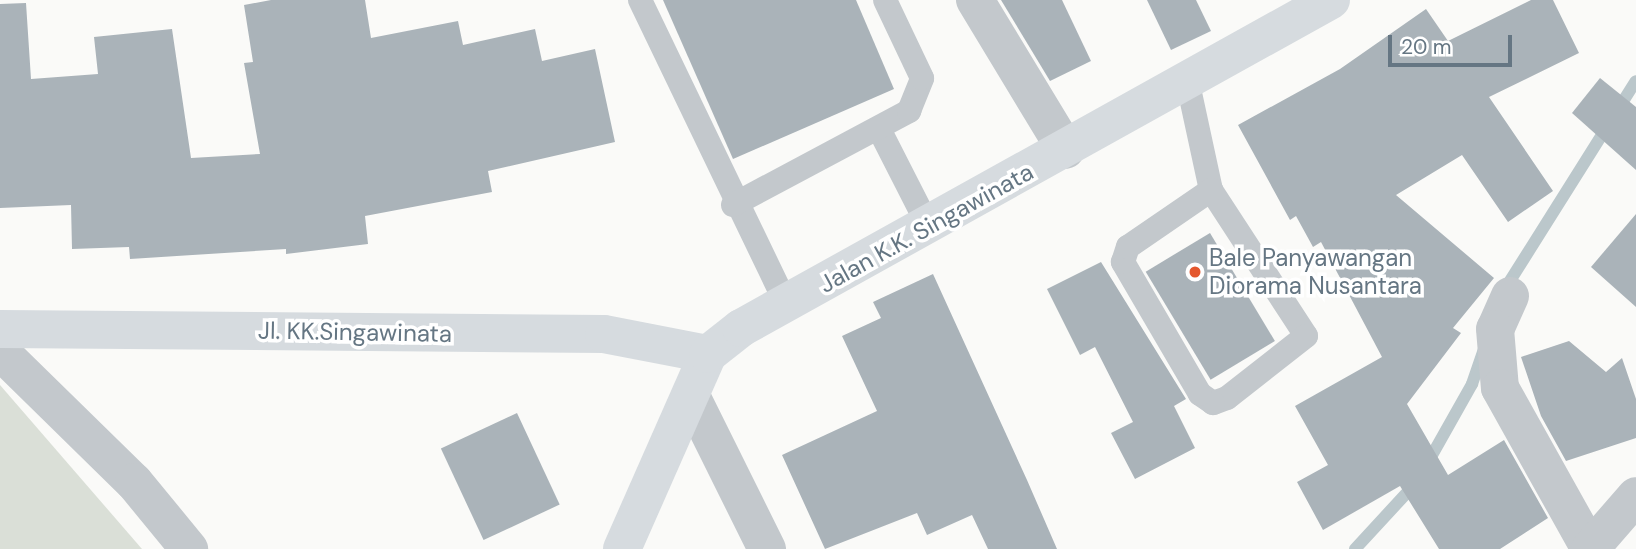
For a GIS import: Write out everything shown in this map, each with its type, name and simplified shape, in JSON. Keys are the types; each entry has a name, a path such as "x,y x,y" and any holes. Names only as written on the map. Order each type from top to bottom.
{"street":[{"path":"975,0 1066,150"},
{"name":"Jalan K.K. Singawinata","path":"622,549 708,354 741,328 787,306 1331,0"},
{"path":"1510,296 1495,330 1500,388 1590,549 1636,496"},
{"name":"Jl. KK.Singawinata","path":"0,329 604,334 708,354"},
{"path":"0,351 134,482 189,549"},
{"path":"691,396 767,549"}],"lane":[{"path":"640,0 733,205 787,306"},
{"path":"733,205 909,111 922,78 885,0"},
{"path":"1187,79 1211,190 1306,336 1227,398 1213,403 1200,394 1123,262 1128,247 1211,190"},
{"path":"879,129 929,227"}],"shaded area":[{"path":"0,385 142,549 0,549"}],"building":[{"path":"271,0 365,0 371,38 458,21 463,45 535,29 542,61 595,49 615,142 488,171 492,192 365,216 368,244 286,254 286,249 130,259 129,247 72,249 71,205 0,208 0,4 26,3 31,79 98,74 94,37 172,29 191,158 260,154 244,63 253,62 244,5"},
{"path":"663,0 856,0 894,89 733,159"},
{"path":"1001,0 1062,0 1091,61 1050,81"},
{"path":"1147,0 1196,0 1211,31 1171,50"},
{"path":"1531,0 1553,0 1579,53 1489,97 1553,191 1508,222 1462,155 1396,195 1494,278 1453,328 1461,333 1407,404 1448,475 1504,440 1548,518 1500,549 1439,549 1400,486 1323,530 1297,482 1328,465 1295,406 1382,357 1321,242 1313,247 1296,216 1290,220 1238,125 1340,69 1426,9 1448,41"},
{"path":"1600,78 1636,107 1636,170 1572,113"},
{"path":"1636,214 1636,307 1591,267"},
{"path":"1210,233 1275,341 1211,380 1146,272"},
{"path":"1101,262 1186,399 1174,406 1195,448 1135,479 1111,433 1133,422 1095,347 1080,355 1047,289"},
{"path":"933,274 1057,549 988,549 972,515 927,535 917,513 825,549 782,455 877,411 842,336 881,318 873,302"},
{"path":"1569,341 1606,372 1622,358 1636,399 1636,438 1566,461 1541,416 1521,357"},
{"path":"517,413 560,505 484,540 441,448"}],"waterway":[{"path":"1503,292 1636,81"},
{"path":"1427,464 1472,384 1484,349"},
{"path":"1355,549 1416,483"}],"place":[{"name":"Bale Panyawangan Diorama Nusantara","path":"1195,272"}]}
